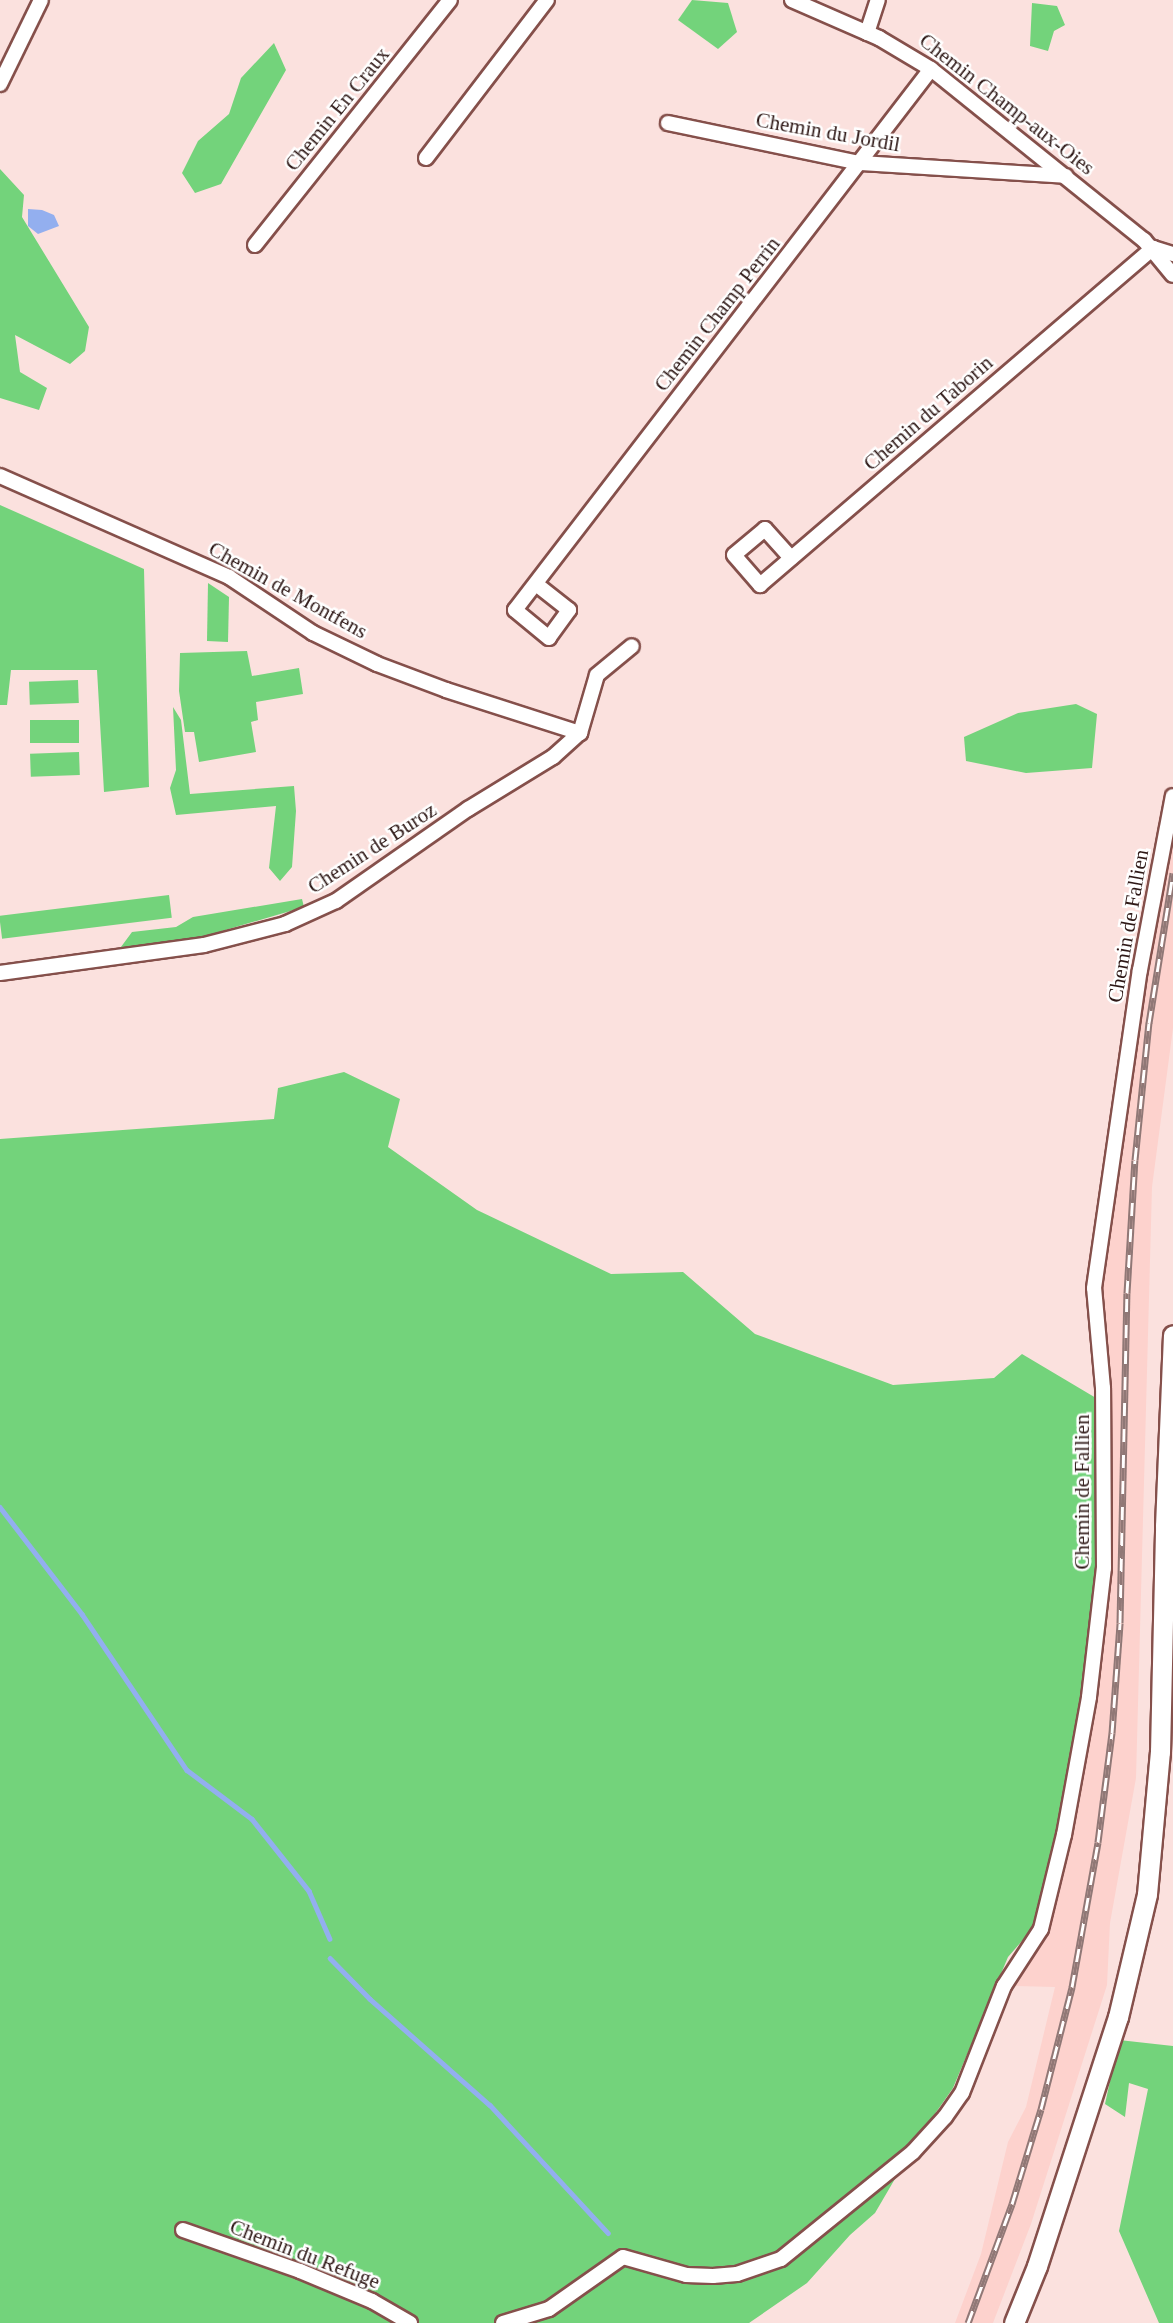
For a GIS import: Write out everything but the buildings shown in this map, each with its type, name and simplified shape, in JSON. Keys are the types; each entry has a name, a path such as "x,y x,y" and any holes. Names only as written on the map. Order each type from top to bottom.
{"main road":[{"path":"1014,2323 1041,2252 1118,2017 1147,1894 1160,1752 1166,1489 1173,1335"}],"street":[{"path":"0,84 40,0"},
{"name":"Chemin En Craux","path":"255,244 450,0"},
{"path":"426,158 547,0"},
{"name":"Chemin Champ-aux-Oies","path":"792,0 898,47 931,69 1153,248 1173,275"},
{"path":"866,33 878,0"},
{"name":"Chemin Champ Perrin","path":"536,584 931,69"},
{"name":"Chemin du Jordil","path":"668,123 860,163 1066,176"},
{"path":"1153,248 1173,254"},
{"name":"Chemin du Taborin","path":"791,558 765,529 734,555 760,585 1153,248"},
{"name":"Chemin de Montfens","path":"0,476 229,577 313,633 377,664 446,690 580,733"},
{"path":"580,733 597,674 632,646"},
{"name":"Chemin de Buroz","path":"0,973 204,945 285,924 336,901 468,809 552,757 580,733"},
{"name":"Chemin de Fallien","path":"503,2323 549,2309 623,2258 685,2275 737,2274 781,2259 913,2152 945,2117 962,2094 1000,1996 1041,1929 1064,1835 1089,1697 1104,1568 1103,1388 1094,1288 1140,970 1173,796"},
{"name":"Chemin du Refuge","path":"183,2231 300,2271 372,2301 410,2323"}],"shaded area":[{"path":"1173,821 1173,1028 1152,1187 1136,1778 1110,1923 1107,1985 1031,2224 993,2323 955,2323 981,2254 1008,2142 1026,2107 1055,1987 1012,1986 1036,1954 1051,1910 1109,1558 1100,1298 1102,1266 1146,968"}],"green space":[{"path":"692,0 728,3 737,32 718,49 678,20"},
{"path":"1032,3 1057,6 1065,25 1054,31 1048,51 1030,46"},
{"path":"274,43 286,70 221,184 195,193 182,173 198,141 229,114 241,78"},
{"path":"0,169 24,195 22,217 89,327 85,351 70,364 15,335 20,372 47,388 39,410 0,398"},
{"path":"0,505 144,569 149,787 104,792 97,670 11,670 7,705 0,705"},
{"path":"208,583 229,597 228,642 207,641"},
{"path":"247,651 252,676 299,668 303,694 256,702 258,720 251,722 256,752 199,762 194,732 185,732 179,691 180,653"},
{"path":"78,680 79,703 30,705 29,682"},
{"path":"1076,704 1097,714 1092,768 1026,773 966,761 964,737 1018,713"},
{"path":"173,707 181,720 190,794 294,786 296,811 292,867 280,881 269,868 276,806 176,815 170,788 176,770"},
{"path":"30,720 79,720 79,743 30,743"},
{"path":"79,752 80,775 31,777 30,754"},
{"path":"169,895 172,918 2,939 0,916"},
{"path":"302,899 304,907 188,941 118,951 132,932 176,927 193,917"},
{"path":"344,1072 400,1099 388,1147 477,1210 611,1274 683,1272 755,1334 893,1385 994,1378 1022,1354 1096,1398 1099,1570 1060,1833 1041,1919 1008,1957 953,2088 923,2131 875,2213 850,2235 807,2283 749,2323 0,2323 0,1139 274,1119 278,1088"},
{"path":"1119,2040 1173,2046 1173,2323 1159,2323 1119,2231 1148,2089 1129,2083 1125,2117 1105,2104"}],"water":[{"path":"28,209 42,210 54,215 59,226 38,234 28,226"}],"waterway":[{"path":"0,1507 82,1614 187,1770 252,1819 309,1891 330,1939"},
{"path":"330,1958 370,1999 490,2105 608,2233"}],"railway":[{"path":"968,2323 1012,2204 1041,2109 1072,1987 1098,1842 1112,1733 1120,1623 1127,1293 1135,1160 1149,1023 1173,873"}]}
